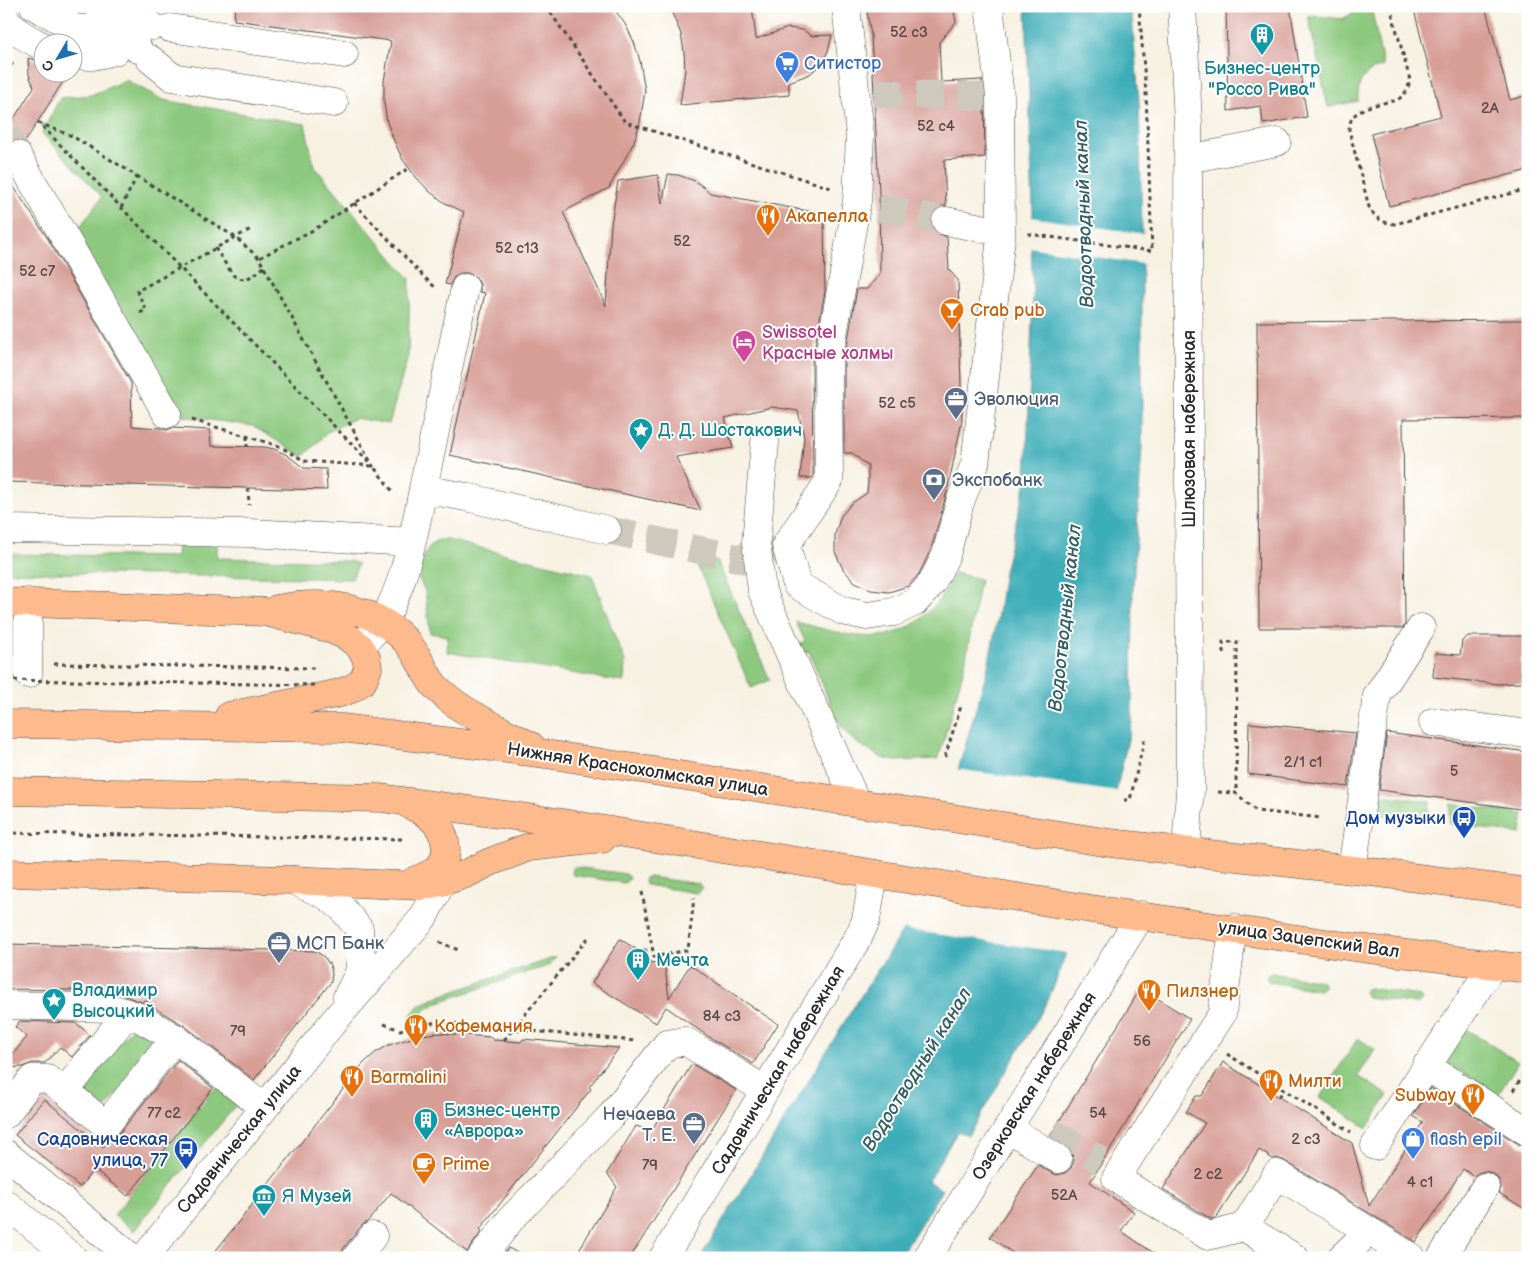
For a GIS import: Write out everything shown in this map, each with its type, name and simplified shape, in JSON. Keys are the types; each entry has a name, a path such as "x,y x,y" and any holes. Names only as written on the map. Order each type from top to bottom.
{"main road":[{"path":"6,724 177,727 320,684 351,689 363,680 368,668 366,656 360,647 348,637 328,628 265,612 17,602"},
{"path":"265,612 295,605 313,604 342,607 369,614 382,621 405,640 434,684 450,700 470,713 546,754"},
{"name":"Нижняя Краснохолмская улица","path":"177,727 342,728 546,754 1110,842 1186,851"},
{"path":"6,792 392,799 550,821 874,874"},
{"path":"392,799 429,816 443,831 447,852 443,862 431,874 413,881 394,884"},
{"path":"6,873 292,880 420,886 442,882 466,874 490,862 529,847 618,838 651,838"},
{"path":"1186,851 1528,892"},
{"name":"улица Зацепский Вал","path":"874,874 1091,909 1234,928 1360,948 1528,969"}],"street":[{"path":"34,6 77,29 122,35 161,27 344,54"},
{"path":"846,6 864,91 860,135 868,204 828,362 829,481 786,545 798,585 843,611 867,616 894,612 915,602 932,583 946,556 960,502 974,464 1014,233 997,97 989,6"},
{"name":"Шлюзовая набережная","path":"1182,6 1188,122 1190,791 1186,851"},
{"path":"6,19 10,26 32,41"},
{"path":"82,56 92,56 122,35"},
{"path":"122,35 172,77 334,103"},
{"path":"1188,159 1277,142"},
{"path":"17,155 167,414"},
{"path":"946,221 1014,233"},
{"path":"360,647 382,621 390,608 399,587 412,542 423,488 454,292"},
{"path":"765,442 756,542 762,591 856,802"},
{"path":"423,488 607,530"},
{"path":"6,529 250,533 412,542"},
{"path":"17,602 21,673"},
{"path":"1352,870 1376,696 1421,628"},
{"path":"1433,722 1528,734"},
{"name":"Садовническая набережная","path":"663,1258 859,936 866,920 874,874"},
{"name":"Садовническая улица","path":"292,880 327,896 342,908 358,930 361,955 358,973 350,992 334,1020"},
{"name":"Садовническая улица","path":"144,1258 334,1020 423,918 442,882"},
{"name":"Озерковская набережная","path":"931,1257 1012,1121 1140,915"},
{"path":"1234,928 1222,1014 1109,1170 1208,1236 1244,1226 1277,1174 1412,1258"},
{"path":"1375,1146 1493,965"},
{"path":"6,1005 110,1008 134,1016 175,1038 264,1108"},
{"path":"65,1091 127,1014"},
{"path":"6,1114 32,1079 47,1079 65,1091 106,1125 175,1038"},
{"path":"481,1258 511,1219 611,1116 667,1044 685,1041 765,1090"},
{"path":"1426,1066 1528,1132"},
{"path":"1012,1121 1052,1132"},
{"path":"1012,1121 1058,1159"},
{"path":"6,1154 132,1258"},
{"path":"1441,1258 1485,1186"},
{"path":"6,1204 73,1258"},
{"path":"1244,1226 1295,1258"},
{"path":"1341,1258 1369,1231"},
{"path":"356,1258 373,1236"}],"path":[{"path":"546,6 625,122 832,189"},
{"path":"1014,233 1152,251 1146,94 1139,6"},
{"path":"1390,6 1410,80 1408,88 1397,100 1356,112 1349,123 1349,130 1369,207 1374,216 1387,223 1395,224 1528,189"},
{"path":"39,123 72,136 235,237 259,258 373,466 121,208 39,123"},
{"path":"259,258 314,229 409,168"},
{"path":"121,208 137,176"},
{"path":"354,203 422,275 454,292"},
{"path":"117,326 146,310 137,290 251,229"},
{"path":"215,248 237,278 246,279 264,267"},
{"path":"167,414 279,446 305,461 373,466"},
{"path":"247,436 247,447"},
{"path":"1223,653 1223,642 1237,642 1236,793"},
{"path":"313,668 320,684 21,673 313,668"},
{"path":"945,757 961,706"},
{"path":"1124,800 1130,800 1145,737"},
{"path":"1213,792 1236,793 1256,811 1322,818"},
{"path":"6,833 404,839"},
{"path":"642,892 654,957 652,961"},
{"path":"654,957 688,950 694,898"},
{"path":"504,1040 588,938"},
{"path":"438,941 461,951"},
{"path":"384,1024 400,1030 438,1022 667,1044"},
{"path":"1205,1040 1375,1146"},
{"path":"1279,1097 1284,1090"}],"green space":[{"path":"1358,6 1371,6 1383,66 1366,74 1363,78 1360,83 1358,101 1328,107 1308,15 1342,19 1350,15"},
{"path":"126,80 163,100 305,124 314,166 410,279 408,356 389,424 355,418 328,432 303,457 253,426 183,416 76,232 102,197 42,133 44,129 37,122 46,125 60,98 91,95"},
{"path":"440,540 448,540 592,575 625,661 624,682 447,652 448,636 430,633 425,591 418,577 422,560 427,550"},
{"path":"178,543 217,544 217,558 350,561 358,564 352,579 6,572 6,556 12,554 177,557"},
{"path":"693,556 717,561 770,680 751,688"},
{"path":"955,573 980,579 965,664 939,757 937,759 896,761 882,758 851,738 836,718 809,651 803,654 799,645 805,641 796,622 860,636 892,634 906,629 929,611 948,587"},
{"path":"1380,795 1430,801 1428,821 1378,815"},
{"path":"1451,804 1524,814 1521,834 1449,824"},
{"path":"575,867 626,874 629,878 624,883 573,875 571,870"},
{"path":"648,877 699,884 701,890 697,893 646,885 644,881"},
{"path":"556,957 550,965 439,1002 423,1013 410,1016 418,1006 437,997"},
{"path":"1271,973 1322,981 1324,987 1319,990 1269,982 1267,976"},
{"path":"1369,988 1419,996 1422,1000 1417,1004 1367,997 1364,992"},
{"path":"134,1025 157,1043 103,1111 80,1092"},
{"path":"1466,1029 1518,1062 1498,1095 1445,1062"},
{"path":"1358,1038 1375,1050 1358,1076 1388,1095 1367,1128 1320,1097"},
{"path":"216,1087 233,1101 235,1106 134,1231 114,1215"}],"water":[{"name":"Водоотводный канал","path":"1026,6 1131,6 1139,100 1142,231 1142,448 1133,589 1132,722 1116,792 1054,986 1042,1011 968,1136 958,1131 928,1181 942,1190 899,1258 700,1258 903,930 958,770 987,671 1004,572 1026,481 1033,293 1031,245 1033,213"}],"pier":[{"path":"1030,217 1145,234 1144,264 1028,247"},
{"path":"955,769 1118,792 1068,953 901,929"}],"building":[{"path":"235,6 612,6 625,24 634,42 640,61 645,91 640,122 634,142 609,188 563,212 606,306 611,225 618,181 658,175 662,204 668,174 678,175 695,181 710,193 824,214 825,291 812,362 812,478 800,478 804,437 798,411 772,407 725,418 733,448 676,457 701,511 450,455 485,293 480,292 480,284 476,277 468,273 460,273 454,277 450,285 445,284 464,212 445,203 429,191 403,160 394,141 387,122 384,102 384,81 391,41 234,20"},
{"path":"669,6 752,6 756,39 788,28 803,30 812,36 832,35 828,51 822,63 810,74 789,82 789,95 680,105 685,70 684,51 681,34"},
{"path":"866,6 953,6 956,22 939,42 941,82 982,80 984,97 985,157 944,160 946,206 941,206 935,210 931,218 931,226 935,232 947,237 949,270 958,280 962,421 947,492 931,549 919,574 908,586 889,592 871,590 855,582 843,569 835,552 835,534 841,516 852,503 867,493 868,466 852,453 844,453 844,363 857,289 867,289 880,274 879,192 871,35"},
{"name":"Бизнес-центр \"Россо Рива\"","path":"1226,6 1290,6 1307,117 1263,124 1261,106 1228,111"},
{"path":"1413,6 1485,6 1510,100 1528,95 1528,170 1389,206 1371,134 1441,116"},
{"path":"28,58 32,59 32,82 63,82 25,142 16,139 6,144 6,131 34,87 29,75"},
{"path":"6,175 48,239 131,383 132,426 167,430 172,428 210,430 211,446 265,447 274,449 287,455 304,468 326,469 327,490 6,482"},
{"path":"1528,320 1528,418 1403,419 1405,624 1403,628 1259,628 1257,322"},
{"path":"1468,636 1528,636 1528,658 1521,658 1521,683 1498,684 1433,677 1435,653 1460,655 1462,641"},
{"path":"1249,723 1356,733 1348,787 1248,774"},
{"path":"1387,733 1528,752 1528,810 1379,790"},
{"path":"620,939 639,951 646,949 650,963 664,961 669,998 690,965 778,1024 753,1064 709,1037 666,1007 656,1023 592,983"},
{"path":"6,944 316,951 330,965 332,974 331,982 254,1080 185,1026 145,1000 142,1002 125,996 122,991 6,989"},
{"path":"1141,988 1190,1019 1090,1182 1134,1212 1121,1231 1161,1258 1020,1258 990,1237 1038,1165 1057,1175 1065,1173 1071,1168 1074,1160 1071,1151 1050,1136"},
{"path":"20,1021 76,1023 90,1035 72,1057 60,1047 45,1063 32,1063 22,1067 6,1068 6,1062 27,1037 15,1027"},
{"name":"Бизнес-центр «Аврора»","path":"438,1033 490,1037 493,1040 521,1042 523,1039 619,1048 589,1087 591,1089 480,1229 482,1231 467,1252 391,1193 368,1221 361,1226 344,1248 339,1258 210,1258 363,1064 375,1053 389,1045 421,1035"},
{"path":"178,1060 213,1088 128,1196 94,1169 80,1187 15,1135 44,1099 103,1147 109,1140 118,1135"},
{"path":"1223,1062 1352,1143 1369,1206 1423,1122 1413,1116 1431,1088 1520,1145 1528,1148 1528,1211 1499,1193 1501,1187 1499,1180 1494,1174 1485,1171 1474,1176 1463,1169 1416,1242 1285,1161 1278,1158 1273,1159 1259,1150 1216,1218 1211,1219 1163,1189 1205,1123 1186,1112 1196,1096 1202,1096"},
{"path":"692,1064 736,1090 630,1258 574,1258 617,1187 607,1173 636,1126 651,1131"},
{"path":"509,1248 525,1258 501,1258"}],"tunnel":[{"path":"874,93 994,97"},
{"path":"6,132 17,155"},
{"path":"879,208 946,221"},
{"path":"607,530 756,562 786,545"},
{"path":"1052,1133 1102,1161"}],"place":[{"name":"Бизнес-центр \"Россо Рива\"","path":"1262,56"},
{"name":"Ситистор","path":"787,84"},
{"name":"Акапелла","path":"768,237"},
{"name":"Crab pub","path":"952,331"},
{"name":"Swissotel Красные холмы","path":"744,363"},
{"name":"Эволюция","path":"956,420"},
{"name":"Д. Д. Шостакович","path":"641,451"},
{"name":"Экспобанк","path":"934,501"},
{"name":"Дом музыки","path":"1464,839"},
{"name":"МСП Банк","path":"279,964"},
{"name":"Мечта","path":"638,981"},
{"name":"Пилзнер","path":"1149,1012"},
{"name":"Владимир Высоцкий","path":"54,1021"},
{"name":"Кофемания","path":"416,1047"},
{"name":"Barmalini","path":"352,1098"},
{"name":"Милти","path":"1271,1102"},
{"name":"Subway","path":"1473,1116"},
{"name":"Бизнес-центр «Аврора»","path":"426,1141"},
{"name":"Нечаева Т. Е.","path":"694,1145"},
{"name":"flash epil","path":"1413,1160"},
{"name":"Садовническая улица, 77","path":"186,1170"},
{"name":"Prime","path":"424,1185"},
{"name":"Я Музей","path":"264,1217"}]}
